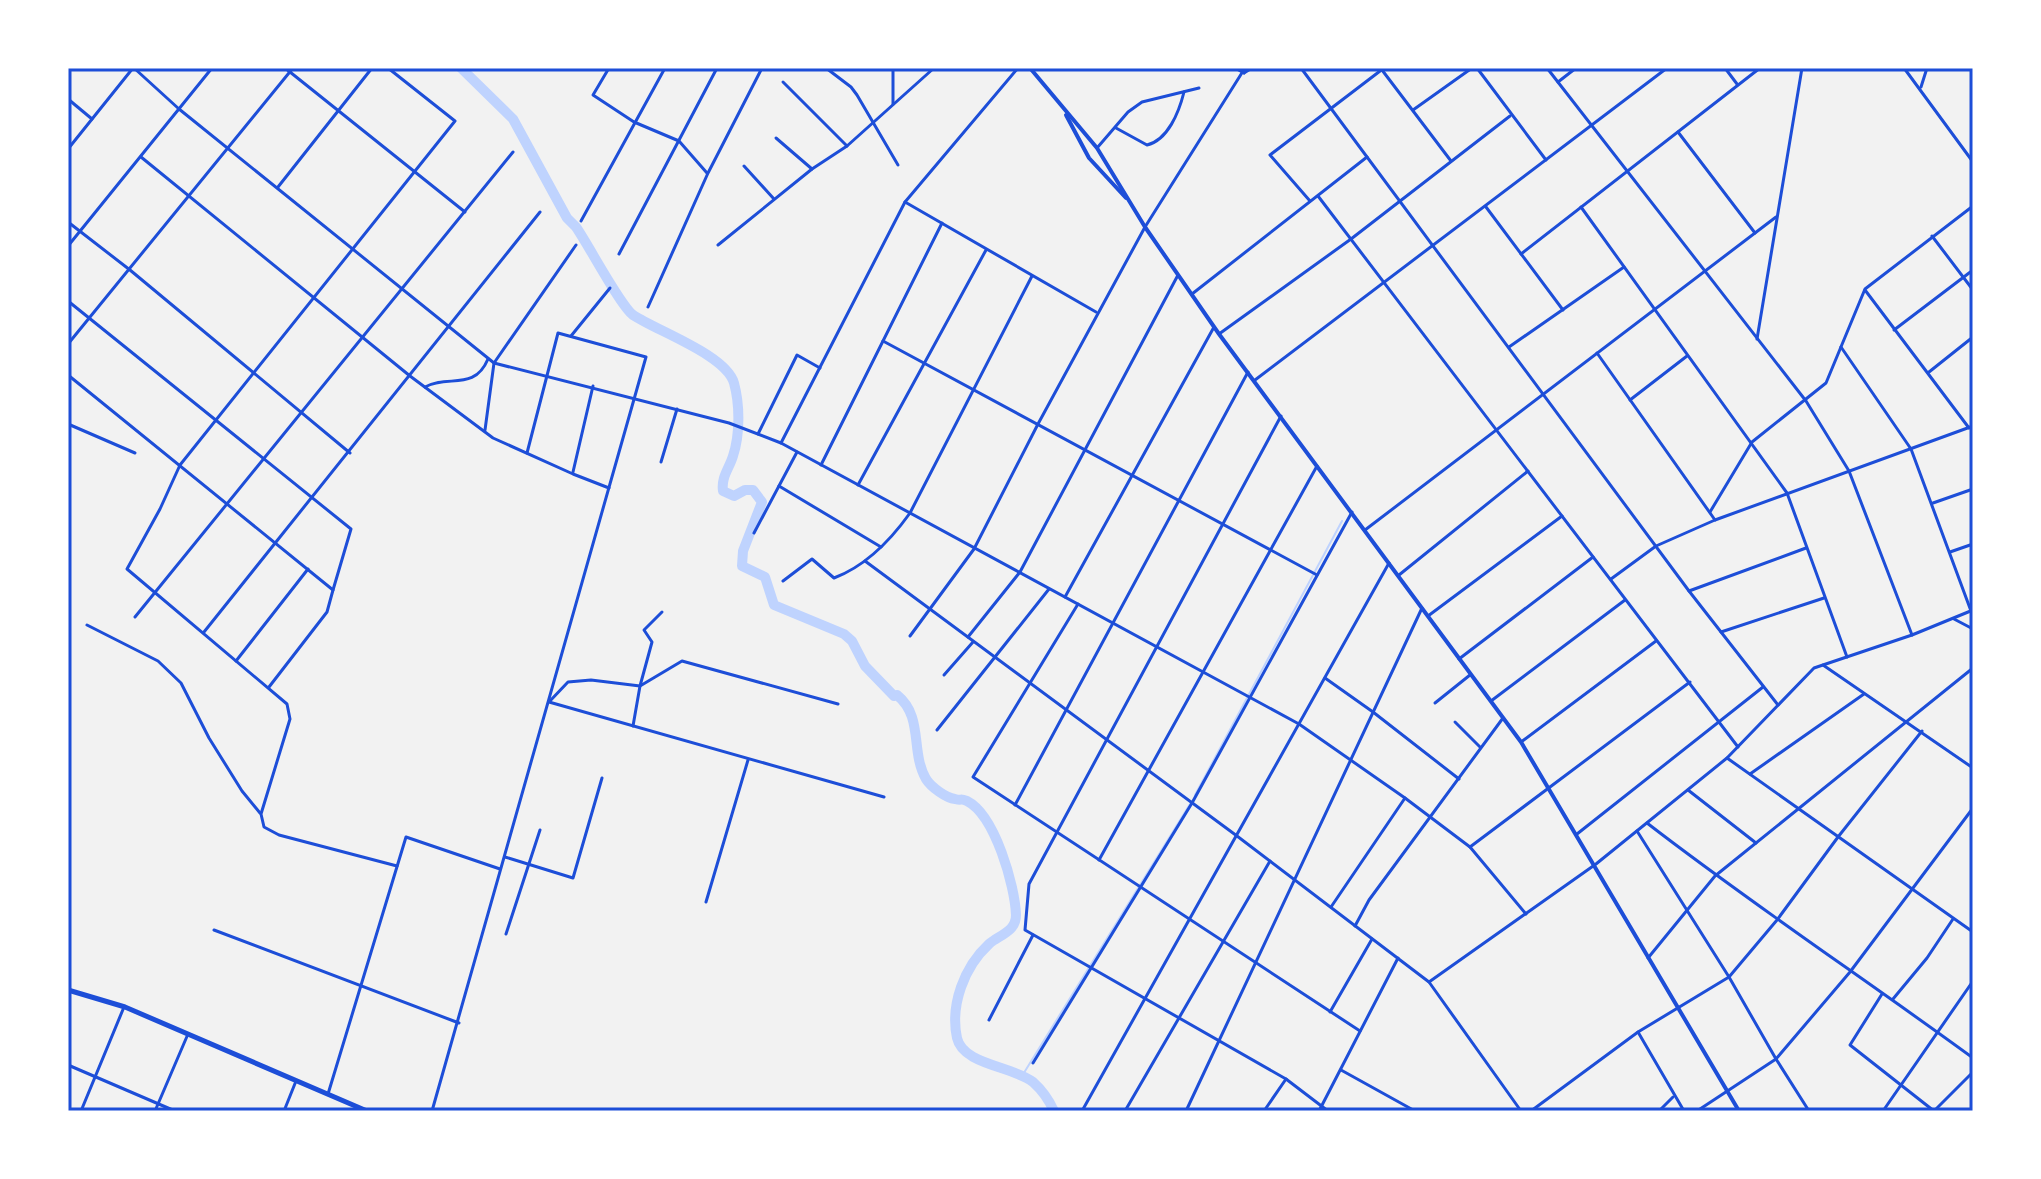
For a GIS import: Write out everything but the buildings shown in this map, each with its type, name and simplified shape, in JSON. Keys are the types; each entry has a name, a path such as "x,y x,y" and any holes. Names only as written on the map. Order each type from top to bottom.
{"main road":[{"path":"68,990 125,1007 367,1111"}],"street":[{"path":"68,149 134,68 179,109 494,363 729,423 781,443 1299,724 1470,847 1526,914"},
{"path":"68,246 212,68"},
{"path":"285,68 292,70 338,111 465,212"},
{"path":"278,187 372,68"},
{"path":"261,814 290,719 287,704 127,569 180,465 455,121 388,68"},
{"path":"609,68 593,95 634,122 679,141 708,173"},
{"path":"581,221 665,68"},
{"path":"619,254 717,68"},
{"path":"648,307 708,173 762,68"},
{"path":"826,68 851,87 898,165"},
{"path":"893,68 893,104"},
{"path":"718,245 812,169 847,146 934,68"},
{"path":"781,443 905,202 1018,68"},
{"path":"1030,68 1097,148 1145,227 1219,334 1521,742 1596,864 1739,1111"},
{"path":"1235,68 1252,68"},
{"path":"1301,68 1689,591 1778,705"},
{"path":"1413,111 1474,68 1546,160"},
{"path":"1547,68 1806,401 1849,471 1912,635"},
{"path":"1558,82 1576,68"},
{"path":"1255,380 1667,68"},
{"path":"1725,68 1738,85"},
{"path":"1521,254 1760,68"},
{"path":"1757,339 1802,68"},
{"path":"1904,68 1973,162"},
{"path":"1920,89 1927,68"},
{"path":"1310,201 1270,155 1383,69 1451,161"},
{"path":"68,344 292,70"},
{"path":"910,636 974,549 1145,227 1244,70"},
{"path":"783,82 847,146"},
{"path":"1097,148 1128,112 1142,102 1199,88"},
{"path":"1116,128 1147,145 1156,143 1179,111 1184,91"},
{"path":"68,99 92,119"},
{"path":"1063,109 1089,158 1129,202"},
{"path":"1219,334 1351,239 1510,116"},
{"path":"1678,132 1755,233"},
{"path":"776,138 812,169"},
{"path":"135,617 513,152"},
{"path":"141,157 410,376 493,438 609,488"},
{"path":"1192,294 1367,157"},
{"path":"744,166 774,200"},
{"path":"1318,196 1738,747"},
{"path":"905,202 1098,313"},
{"path":"1486,206 1563,310"},
{"path":"1710,512 1752,442 1826,383 1865,289 1973,206"},
{"path":"1581,207 1787,493 1847,657"},
{"path":"204,632 540,212"},
{"path":"1365,530 1776,217"},
{"path":"68,222 350,453"},
{"path":"821,465 942,223"},
{"path":"1932,236 1973,290"},
{"path":"485,431 494,363 576,245"},
{"path":"858,485 986,250"},
{"path":"1509,347 1624,267"},
{"path":"1894,330 1973,270"},
{"path":"968,637 1020,572 1178,275"},
{"path":"783,581 812,559 834,578 842,575 881,547 910,513 1032,276"},
{"path":"571,336 610,288"},
{"path":"1611,579 1656,546 1715,520 1971,427 1865,289"},
{"path":"68,301 351,529 327,612 269,687"},
{"path":"1065,597 1214,326"},
{"path":"432,1111 646,357 558,333 527,453"},
{"path":"1927,373 1973,337"},
{"path":"883,341 1317,575"},
{"path":"1429,982 1596,864 1688,790 1727,758 1814,668 1972,611 1911,449 1841,347"},
{"path":"1597,353 1715,520"},
{"path":"758,434 797,355 820,368"},
{"path":"1630,400 1688,355"},
{"path":"425,387 432,383 455,383 475,377 483,371 488,359"},
{"path":"1015,805 1248,371"},
{"path":"68,375 333,590"},
{"path":"573,474 593,386"},
{"path":"661,462 677,409"},
{"path":"1281,416 1029,884 1025,930 1286,1079 1328,1111"},
{"path":"68,424 135,453"},
{"path":"754,533 797,452"},
{"path":"1099,860 1317,466"},
{"path":"1399,575 1528,471"},
{"path":"779,486 881,547"},
{"path":"1933,503 1973,489"},
{"path":"1033,1063 1192,803 1352,512"},
{"path":"1428,616 1562,516"},
{"path":"1950,552 1973,544"},
{"path":"1689,591 1807,548"},
{"path":"1459,659 1594,557"},
{"path":"865,561 1429,982 1521,1111"},
{"path":"1082,1111 1389,563"},
{"path":"236,661 308,569"},
{"path":"937,730 1049,588"},
{"path":"1721,632 1826,598"},
{"path":"1491,701 1627,600"},
{"path":"1078,604 973,777 1360,1031"},
{"path":"1186,1111 1422,608"},
{"path":"633,726 652,642 644,630 662,612"},
{"path":"1954,619 1973,629"},
{"path":"87,625 158,661 181,683 209,738 242,791 261,814 264,827 279,835 397,866"},
{"path":"1521,742 1657,640"},
{"path":"944,675 973,642"},
{"path":"549,702 568,682 591,680 640,686 682,661 838,704"},
{"path":"1823,665 1973,768"},
{"path":"1648,958 1715,876 1973,668"},
{"path":"1435,703 1470,675"},
{"path":"1325,678 1459,780"},
{"path":"1470,847 1690,682"},
{"path":"1577,834 1763,687"},
{"path":"1750,774 1864,694"},
{"path":"549,702 884,797"},
{"path":"1355,926 1369,900 1503,718"},
{"path":"1455,722 1481,749"},
{"path":"1531,1111 1638,1032 1729,977 1777,920 1922,731"},
{"path":"1727,758 1973,932"},
{"path":"706,902 748,759"},
{"path":"505,857 573,878 602,778"},
{"path":"1688,790 1756,843"},
{"path":"1331,907 1405,798"},
{"path":"1697,1111 1776,1059 1850,972 1973,808"},
{"path":"1647,823 1715,876 1973,1058"},
{"path":"506,934 540,830"},
{"path":"1637,831 1729,977 1807,1110"},
{"path":"328,1094 406,837 502,869"},
{"path":"1125,1111 1270,861"},
{"path":"1893,999 1927,958 1953,918"},
{"path":"214,930 459,1023"},
{"path":"989,1020 1033,935"},
{"path":"1330,1012 1372,939"},
{"path":"1319,1111 1398,958"},
{"path":"1883,1111 1973,981"},
{"path":"1883,993 1850,1045 1934,1111 1973,1072"},
{"path":"81,1111 125,1007"},
{"path":"1638,1032 1684,1111"},
{"path":"155,1111 188,1033"},
{"path":"68,1065 175,1111"},
{"path":"1340,1070 1415,1111"},
{"path":"1264,1111 1286,1079"},
{"path":"284,1111 296,1080"},
{"path":"1659,1111 1674,1096"}],"waterway":[{"path":"461,68 513,119 567,218 576,227 627,309 705,353 728,373 734,383 738,429 723,491 734,496 745,490 753,490 762,502 743,551 742,566 765,577 774,605 844,634 852,641 865,666 894,696 897,695 911,713 921,768 928,782 947,797 967,801 977,809 995,836 1015,902 1015,921 1010,929 980,953 966,975 957,1000 957,1038 961,1047 978,1060 1033,1082 1054,1111"},
{"path":"1195,795 1342,521"},
{"path":"1022,1076 1190,804"}]}
